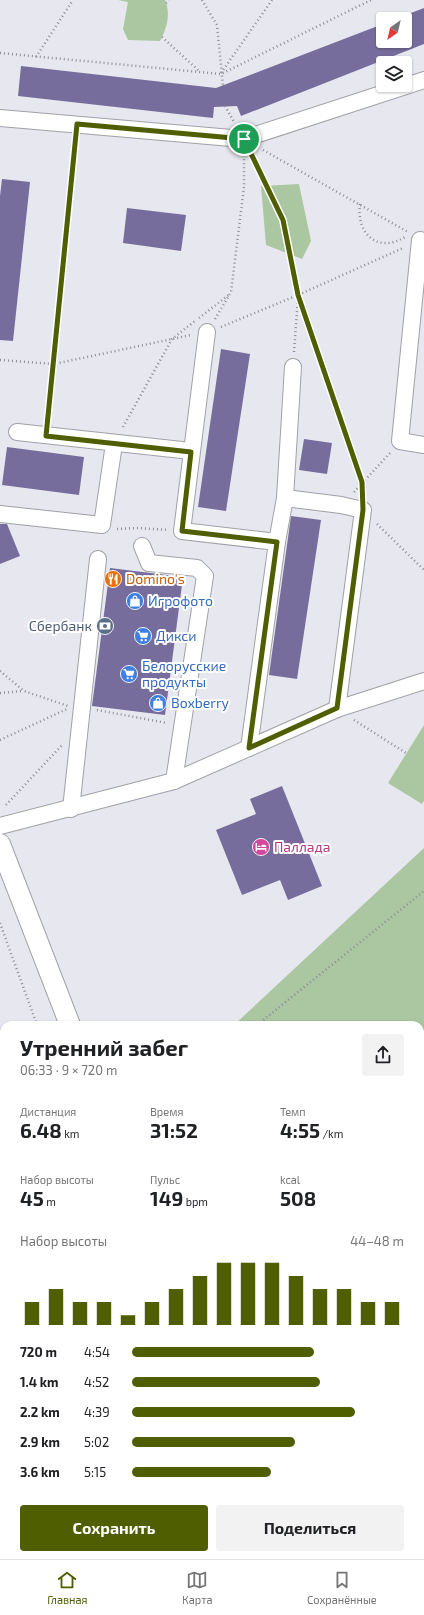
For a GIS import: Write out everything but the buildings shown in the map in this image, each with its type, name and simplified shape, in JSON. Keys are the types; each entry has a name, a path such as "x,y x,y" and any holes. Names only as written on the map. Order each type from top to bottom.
{"main road":[{"path":"0,844 68,1021"}],"lane":[{"path":"0,118 244,139 424,80"},
{"path":"420,240 400,441 424,445"},
{"path":"207,332 182,531 277,542"},
{"path":"249,748 284,498 293,367"},
{"path":"17,432 191,452"},
{"path":"0,514 102,525 114,444"},
{"path":"284,498 341,505 363,510 337,708"},
{"path":"142,546 149,563 197,568 205,576 181,726 174,781"},
{"path":"71,809 98,559"},
{"path":"0,826 71,809 174,781 337,708 424,681"}],"path":[{"path":"36,57 73,0"},
{"path":"202,0 217,25 222,86"},
{"path":"221,74 272,0"},
{"path":"0,53 221,74 371,0"},
{"path":"162,37 199,72"},
{"path":"225,106 244,139 283,220 298,295 362,482 363,510 424,570"},
{"path":"46,436 77,124"},
{"path":"244,139 360,204 409,233 404,238 391,243 384,243 370,238 360,222 360,204"},
{"path":"207,332 232,292 244,187 244,139"},
{"path":"0,360 54,364 207,332 298,295 420,240"},
{"path":"114,444 172,339 232,292"},
{"path":"293,367 298,295"},
{"path":"341,505 400,441"},
{"path":"0,671 24,691 72,707"},
{"path":"0,693 24,691"},
{"path":"337,708 406,753"},
{"path":"6,805 62,744 77,743"},
{"path":"263,1021 424,891"},
{"path":"0,923 36,1021"}],"green space":[{"path":"118,0 165,0 168,16 165,31 160,41 128,40 123,29 128,2"},
{"path":"299,184 311,241 302,259 266,245 261,186"},
{"path":"424,725 424,801 422,804 388,783"},
{"path":"424,848 424,1021 238,1021"}],"place":[{"name":"Domino's","path":"113,579"},
{"name":"Игрофото","path":"135,601"},
{"name":"Сбербанк","path":"105,626"},
{"name":"Дикси","path":"143,636"},
{"name":"Белорусские продукты","path":"129,674"},
{"name":"Boxberry","path":"158,703"},
{"name":"Паллада","path":"261,847"}],"route":[{"path":"77,124 244,139 283,220 298,295 362,482 363,510 337,708 249,748 277,542 182,531 191,452 46,436 77,124"}]}
